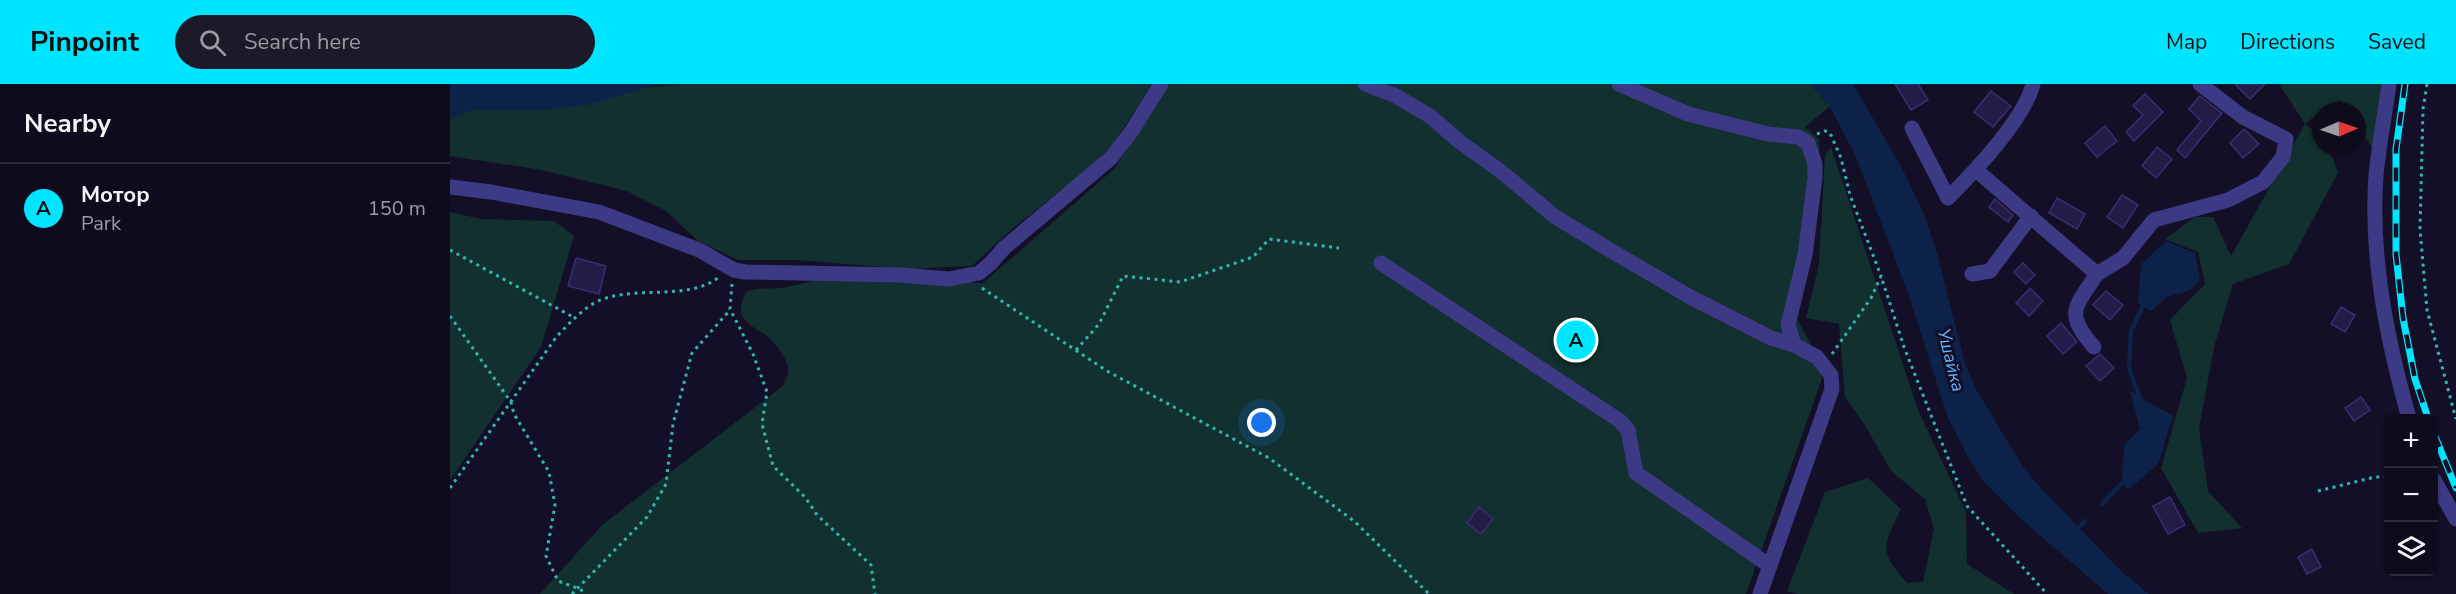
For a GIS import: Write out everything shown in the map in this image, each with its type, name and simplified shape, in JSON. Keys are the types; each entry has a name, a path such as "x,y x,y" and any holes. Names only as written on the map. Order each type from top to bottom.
{"street":[{"path":"450,187 503,194 599,212 699,250 729,268 950,279 966,277 979,273 1004,248 1111,158 1131,132 1161,84"},
{"path":"1365,84 1394,95 1430,116 1554,216 1692,298 1771,338 1794,345 1817,357 1825,365 1831,375 1832,389 1760,594"},
{"path":"1619,84 1688,114 1768,134 1798,137 1808,143 1815,164 1815,178 1805,255 1788,324 1794,345"},
{"path":"1912,128 1948,198 1976,170 2026,105 2033,84"},
{"path":"2094,347 2077,326 2075,307 2097,274 2123,258 2154,220 2228,200 2263,182 2283,157 2286,139 2243,117 2200,84"},
{"path":"2389,84 2376,176 2377,251 2396,370 2408,414"},
{"path":"1976,170 2097,274"},
{"path":"1972,274 1990,271 2031,216"},
{"path":"1381,263 1620,421 1628,430 1636,473 1770,566"},
{"path":"2438,488 2456,519"}],"path":[{"path":"2427,84 2423,109 2420,229 2427,310 2456,419"},
{"path":"1808,143 1820,131 1830,133 1904,347 1967,506 2047,594"},
{"path":"1076,350 1099,324 1123,276 1180,282 1253,257 1269,239 1339,248"},
{"path":"450,250 575,318"},
{"path":"729,268 730,309 753,354 767,392 762,424 773,466 805,497 817,515 872,565 875,594"},
{"path":"450,488 557,336 575,318 596,302 624,295 706,287 729,268"},
{"path":"1825,365 1871,298 1881,276"},
{"path":"966,277 1107,371 1269,458 1354,521 1429,594"},
{"path":"572,594 580,589 647,517 666,484 674,424 692,353 730,309"},
{"path":"450,316 511,402 514,414 549,472 555,505 546,556 558,581 580,589 586,594"},
{"path":"2318,492 2375,477 2384,477"}],"green space":[{"path":"678,84 1152,84 1106,155 1012,229 972,266 907,269 797,260 738,260 698,241 666,211 627,191 542,170 450,156 450,113 475,108"},
{"path":"1169,84 1810,84 1830,106 1805,127 1819,139 1820,175 1797,319 1825,370 1746,594 540,594 602,525 783,386 788,372 784,356 771,340 746,321 741,312 746,292 756,289 782,288 823,279 886,278 983,283 1115,168"},
{"path":"2279,84 2385,84 2376,153 2366,139 2366,102 2341,102 2340,100 2312,102 2312,118 2305,124"},
{"path":"2305,124 2312,129 2312,156 2331,156 2338,173 2289,264 2233,284 2214,347 2199,429 2208,491 2242,528 2198,533 2161,468 2187,378 2170,320 2205,284 2198,252 2165,239 2195,217 2213,217 2231,256"},
{"path":"1831,147 1918,410 1966,512 1967,564 2014,594 1798,594 1787,591 1825,492 1868,478 1901,509 1886,547 1891,563 1907,583 1923,582 1934,529 1925,499 1891,471 1863,422 1845,397 1839,324 1806,318 1819,264 1825,155"},
{"path":"450,212 481,219 554,221 574,236 541,347 450,480"}],"water":[{"path":"450,84 678,84 656,85 587,105 544,110 475,110 450,118"},
{"name":"Ушайка","path":"1810,84 1853,84 1902,168 1925,216 1937,253 1965,364 1977,391 2020,462 2038,485 2121,571 2149,594 2108,594 2022,520 1984,482 1948,418 1908,293 1856,157 1830,107"},
{"path":"2166,241 2195,253 2200,281 2189,291 2167,297 2151,311 2138,303 2141,264"},
{"path":"2130,391 2173,416 2158,464 2128,490 2122,483 2124,445 2140,429"}],"building":[{"path":"1895,84 1918,84 1928,100 1911,110"},
{"path":"2235,84 2265,84 2250,99"},
{"path":"1991,91 2011,106 1993,127 1974,112"},
{"path":"2145,94 2163,112 2134,141 2126,132 2143,115 2133,106"},
{"path":"2200,96 2222,113 2185,158 2177,150 2201,121 2189,109"},
{"path":"2105,126 2117,141 2097,157 2085,143"},
{"path":"2244,129 2259,144 2243,158 2230,143"},
{"path":"2157,147 2172,159 2156,178 2142,166"},
{"path":"2122,195 2138,205 2123,228 2107,217"},
{"path":"2057,198 2085,214 2077,229 2049,213"},
{"path":"1995,199 2013,215 2008,222 1989,207"},
{"path":"576,258 606,266 599,294 568,286"},
{"path":"2023,263 2035,275 2026,284 2014,272"},
{"path":"2030,288 2043,301 2029,316 2016,303"},
{"path":"2106,291 2123,305 2110,320 2093,305"},
{"path":"2341,307 2355,315 2345,332 2331,324"},
{"path":"2061,323 2077,342 2063,354 2047,336"},
{"path":"2100,354 2114,368 2100,381 2086,366"},
{"path":"2361,397 2370,410 2354,421 2345,408"},
{"path":"2170,497 2185,525 2168,534 2153,506"},
{"path":"1479,507 1493,519 1481,534 1467,523"},
{"path":"2312,549 2321,567 2307,574 2298,557"}],"waterway":[{"path":"2139,396 2129,368 2131,331 2143,306"},
{"path":"2102,504 2122,483"},
{"path":"2074,532 2085,521"}],"railway":[{"path":"2405,84 2396,149 2396,254 2403,318 2415,379 2427,414"},
{"path":"2438,444 2456,488"}],"place":[{"name":"Мотор","path":"1576,340"}]}
